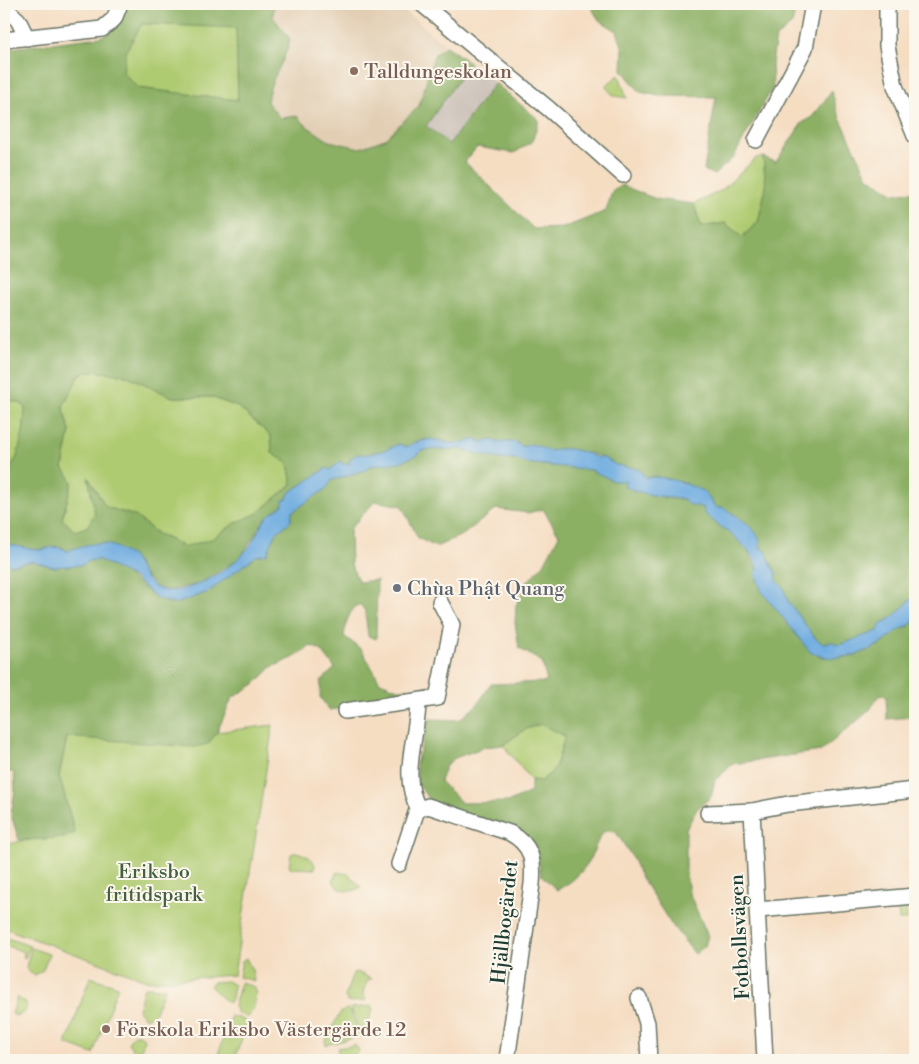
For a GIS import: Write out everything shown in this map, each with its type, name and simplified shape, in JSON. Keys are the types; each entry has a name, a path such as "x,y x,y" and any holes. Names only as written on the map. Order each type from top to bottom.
{"street":[{"path":"4,40 102,29 114,19 120,4"},
{"path":"422,4 500,67 623,175"},
{"path":"756,140 805,48 813,4"},
{"path":"887,4 887,46 895,86 915,136"},
{"path":"4,7 18,20 27,38"},
{"path":"345,711 437,698 452,626 440,602"},
{"path":"399,864 419,808 411,793 409,768 418,716 418,702"},
{"path":"708,813 752,811 788,804 915,790"},
{"name":"Hjällbogärdet","path":"419,808 428,806 510,833 525,844 533,858 532,884 507,1060"},
{"name":"Fotbollsvägen","path":"752,811 765,1060"},
{"path":"758,910 915,896"},
{"path":"639,998 647,1023 649,1060"}],"shaded area":[{"name":"Talldungeskolan","path":"274,4 397,4 446,46 434,55 419,106 385,139 360,148 329,141 308,127 297,116 280,118 267,102 268,90 287,54 280,26 273,17"},
{"path":"470,63 495,83 449,144 426,126"}],"green space":[{"path":"126,4 274,4 273,17 290,39 268,94 267,102 280,118 297,116 308,127 329,141 360,148 385,139 419,106 434,55 446,46 470,63 426,126 449,144 495,83 539,120 532,142 514,153 477,147 465,162 534,229 563,228 606,211 612,192 621,185 656,199 694,204 701,227 725,223 742,237 758,222 766,187 763,157 776,162 802,123 812,117 832,91 837,111 868,177 895,194 915,191 914,598 910,599 889,620 881,624 879,631 839,645 820,642 788,601 782,588 776,581 777,575 771,563 745,526 716,508 711,500 686,483 653,476 646,478 642,473 616,465 590,453 551,451 527,444 525,447 515,442 501,443 493,440 481,442 477,439 456,443 425,439 407,447 399,444 385,451 373,452 350,464 342,464 341,462 330,470 327,468 289,493 284,504 265,519 240,558 199,584 167,591 157,588 142,573 137,562 116,547 104,543 67,551 62,547 51,546 36,550 4,544 4,477 17,457 24,428 25,407 18,402 4,401 4,49 100,37 109,33","holes":["142,24 236,28 238,100 138,88 123,72 126,51","93,371 126,375 172,397 211,397 238,407 271,436 272,453 288,463 292,484 258,513 234,524 212,539 184,547 158,534 135,516 106,507 88,477 95,514 87,527 75,531 62,519 72,482 63,467 70,431 63,406 80,374"]},
{"path":"589,4 797,4 792,24 776,37 772,63 773,87 733,158 714,175 704,170 716,97 659,96 640,92 622,70 623,49 617,31 599,20"},
{"path":"142,23 236,27 238,101 138,88 122,72 126,51"},
{"path":"619,75 627,98 614,96 605,86"},
{"path":"763,157 766,187 758,222 742,237 725,223 701,227 694,204 722,190 756,158"},
{"path":"93,371 126,375 172,397 211,397 238,407 271,436 272,453 288,463 292,484 258,513 234,524 212,539 184,547 158,534 135,516 106,507 89,479 95,514 87,527 75,531 62,519 72,482 63,467 70,431 63,406 80,374"},
{"path":"4,401 18,402 25,407 23,435 18,454 15,462 4,477"},
{"path":"462,449 507,460 511,458 526,463 591,470 626,481 634,492 641,491 670,499 684,499 704,508 715,523 731,532 746,547 758,570 819,657 850,657 884,643 895,632 910,626 915,618 915,719 913,717 887,719 886,695 878,696 870,710 821,751 733,764 715,780 711,797 697,809 686,829 686,873 689,893 708,936 705,946 695,954 671,924 640,876 632,857 616,832 605,831 583,870 574,879 557,890 541,875 536,848 527,836 431,803 417,782 416,764 430,719 459,720 477,705 491,684 547,682 542,662 519,648 515,623 516,605 528,581 544,564 559,535 543,509 528,513 496,509 464,534 436,547 418,538 402,506 375,501 350,529 351,565 359,582 377,580 376,639 368,636 365,611 360,604 350,614 344,636 362,650 380,682 398,689 414,689 435,684 434,693 401,701 329,710 320,697 321,681 335,668 321,650 311,646 293,658 272,667 255,684 232,698 217,732 208,744 194,747 67,737 59,776 75,833 63,838 19,840 11,815 15,790 14,773 4,770 4,630 7,623 4,616 4,560 11,565 32,561 54,567 82,565 87,561 97,559 121,570 158,599 171,604 185,601 208,592 256,556 267,553 276,533 291,521 292,512 326,488 332,480 366,470 369,466 399,462 416,456 423,450","holes":["540,724 565,736 555,769 541,781 531,780 531,792 509,802 462,803 440,781 446,765 455,758 485,747 503,745 524,730"]},
{"path":"541,724 565,736 555,769 541,781 531,780 503,745 524,730"},
{"name":"Eriksbo fritidspark","path":"273,725 234,975 149,981 4,928 4,846 22,841 66,836 75,833 59,776 67,737 208,744 217,732"},
{"path":"297,852 312,860 315,869 291,868 289,866 291,854"},
{"path":"337,872 349,874 361,887 353,891 341,889 333,880"},
{"path":"905,901 907,920 899,920 897,902"},
{"path":"4,937 30,946 25,958 23,957 24,952 4,945"},
{"path":"31,948 49,954 43,970 35,975 28,972 26,967"},
{"path":"246,958 252,970 254,981 239,977 242,961"},
{"path":"357,972 372,979 368,980 363,992 366,1001 348,1002 345,997 353,973"},
{"path":"90,977 118,986 93,1054 66,1044"},
{"path":"227,981 234,985 232,999 228,1003 210,986 213,982"},
{"path":"241,982 254,987 256,995 255,1003 248,1017 237,1013 234,1006"},
{"path":"144,987 165,988 154,1014 147,1018 138,1010"},
{"path":"17,997 27,1004 25,1012 16,1016 12,1014"},
{"path":"371,1006 373,1008 362,1037 351,1008"},
{"path":"349,1008 360,1036 326,1045 325,1041 340,1013"},
{"path":"231,1016 244,1020 247,1025 234,1060 216,1060"},
{"path":"134,1034 140,1034 144,1039 142,1048 134,1051 128,1043"},
{"path":"355,1045 359,1050 351,1060 338,1060 338,1048"}],"water":[{"path":"431,439 455,444 477,439 481,442 493,440 497,442 514,442 525,447 534,445 551,451 556,449 574,450 598,458 602,457 616,465 638,469 646,478 661,477 704,491 716,508 722,507 741,519 758,536 760,548 766,551 776,572 777,581 783,587 788,601 815,638 822,643 832,642 839,645 878,631 881,624 895,615 915,596 915,618 910,625 897,631 878,646 867,651 844,657 821,656 810,652 761,590 755,573 758,570 751,554 736,538 704,513 704,508 688,504 684,499 638,492 624,486 626,481 614,481 591,470 526,463 511,458 507,460 462,449 423,450 416,456 399,462 369,466 366,470 332,480 326,489 292,512 291,521 276,533 267,554 256,556 208,592 176,604 158,599 134,578 97,559 82,565 54,567 32,561 11,565 4,560 4,544 38,550 60,547 67,551 90,544 107,544 131,555 145,577 157,588 166,591 189,588 213,577 233,563 248,549 268,516 283,505 283,500 287,499 289,493 327,468 330,470 341,461 342,464 350,464 349,460 357,454 373,453 399,444 407,447 414,443"}],"place":[{"name":"Talldungeskolan","path":"354,71"},
{"name":"Chùa Phật Quang","path":"397,588"},
{"name":"Förskola Eriksbo Västergärde 12","path":"106,1029"}]}
